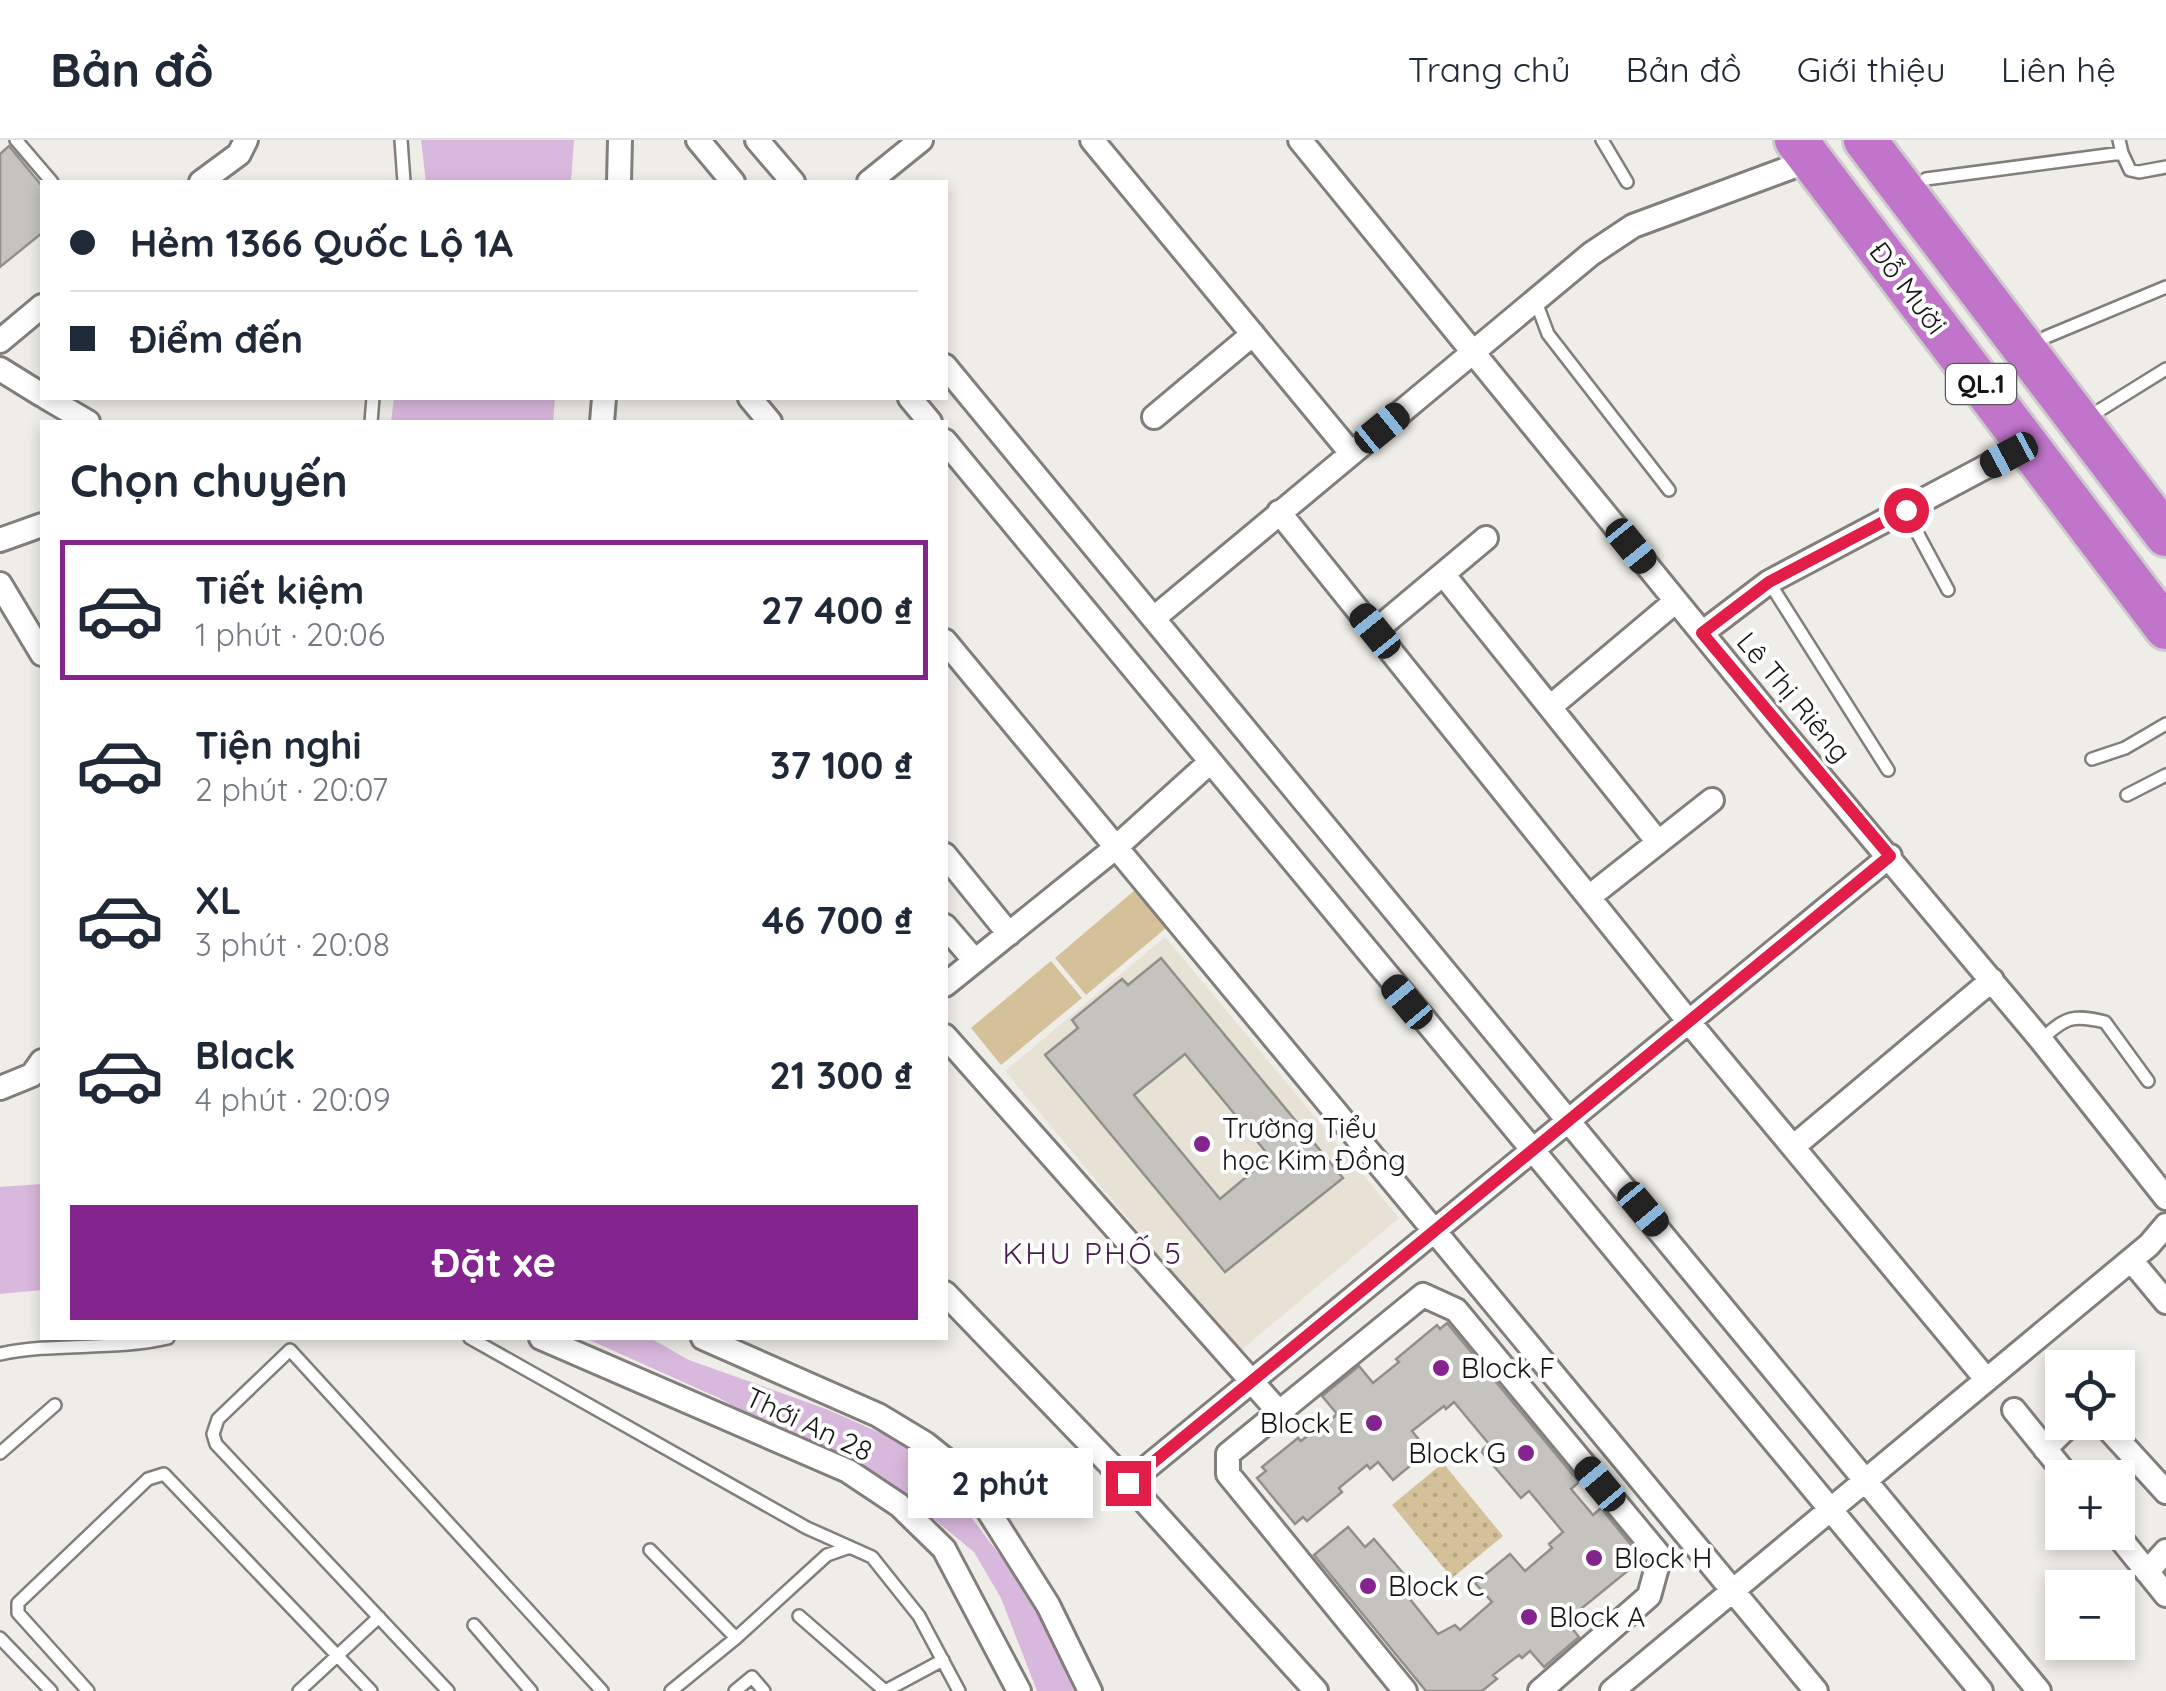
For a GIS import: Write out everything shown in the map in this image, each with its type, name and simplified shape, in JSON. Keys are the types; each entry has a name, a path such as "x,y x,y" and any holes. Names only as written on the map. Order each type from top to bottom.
{"highway":[{"name":"Đỗ Mười","path":"1865,140 2166,535"},
{"name":"QL.1","path":"1896,140 2166,498"},
{"name":"Đỗ Mười","path":"1809,147 2166,628"},
{"name":"Đỗ Mười","path":"1809,147 2166,590"}],"street":[{"path":"203,180 239,154 246,140"},
{"path":"619,180 620,140"},
{"path":"698,140 731,180"},
{"path":"757,140 790,180"},
{"path":"871,180 921,140"},
{"path":"1092,140 1351,453"},
{"name":"Lê Thị Riêng","path":"1300,140 1702,633 1992,980 2166,1198"},
{"path":"1154,618 1591,254 1633,226 1809,147"},
{"path":"0,341 40,308"},
{"path":"1154,417 1253,334"},
{"path":"0,370 40,394"},
{"path":"948,370 2040,1691"},
{"path":"51,400 85,420"},
{"path":"752,400 768,420"},
{"path":"912,400 928,420"},
{"path":"948,444 1981,1691"},
{"path":"1702,633 1769,582 2028,445"},
{"path":"1279,512 1689,1022 1986,1379"},
{"path":"0,540 40,526"},
{"path":"1375,631 1486,538"},
{"path":"1443,574 1658,842"},
{"path":"0,584 40,651"},
{"path":"1550,707 1676,601"},
{"path":"948,645 1816,1691"},
{"path":"948,983 1114,849 1209,763"},
{"path":"1588,897 1712,800"},
{"path":"1128,1483 1890,856"},
{"path":"948,859 1009,934"},
{"path":"948,930 974,962"},
{"path":"1793,1147 1992,980"},
{"path":"948,1039 1278,1412"},
{"path":"0,1088 32,1074 40,1064"},
{"path":"1614,1690 2131,1260 2166,1225"},
{"path":"2131,1260 2166,1302"},
{"path":"948,1296 1128,1483 1316,1691"},
{"path":"1405,1691 1228,1474 1228,1454 1423,1296 1456,1310 1660,1556 1649,1596 1540,1691"},
{"name":"Thới An 28","path":"546,1340 848,1471 898,1505 944,1550 1020,1691"},
{"name":"Thới An 28","path":"707,1340 878,1415 926,1444 967,1477 1048,1605 1090,1691"},
{"path":"2014,1410 2054,1460"},
{"path":"2045,1449 2054,1440"},
{"path":"2118,1440 2166,1492"},
{"path":"2130,1550 2166,1595"},
{"path":"2148,1572 2166,1552"}],"lane":[{"path":"16,140 50,180"},
{"path":"402,140 404,180"},
{"path":"1602,140 1626,182"},
{"path":"1926,180 2121,146 2130,170 2166,166"},
{"path":"2046,337 2166,287"},
{"path":"1536,302 1548,334 1669,490"},
{"path":"2100,410 2166,369"},
{"path":"1906,510 1948,590"},
{"path":"1769,582 1888,770"},
{"path":"2092,759 2125,748 2166,724"},
{"path":"2127,794 2166,775"},
{"path":"2041,1040 2060,1021 2081,1016 2105,1022 2148,1080"},
{"path":"0,1354 54,1346 132,1346 159,1340"},
{"path":"474,1340 808,1528 872,1557 920,1616 959,1691"},
{"path":"448,1691 216,1444 213,1434 218,1418 290,1350 600,1690"},
{"path":"0,1453 55,1405"},
{"path":"88,1691 18,1613 18,1603 148,1479 164,1474 370,1691"},
{"path":"671,1691 828,1555 850,1547"},
{"path":"650,1550 736,1638"},
{"path":"798,1616 885,1691 943,1660"},
{"path":"299,1691 379,1618"},
{"path":"474,1625 531,1691"},
{"path":"0,1638 51,1691"},
{"path":"735,1691 752,1677 764,1691"}],"shaded area":[{"path":"421,140 574,140 571,180 426,180"},
{"path":"394,400 555,400 553,420 391,420"},
{"path":"1135,890 1166,928 1086,995 1055,958"},
{"name":"Trường Tiểu học Kim Đồng","path":"1165,937 1399,1218 1239,1352 1005,1071"},
{"path":"1051,961 1082,998 1001,1065 971,1028"},
{"path":"40,1184 40,1290 0,1294 0,1187"},
{"path":"589,1340 654,1340 689,1360 826,1409 922,1451 1036,1604 1074,1691 1037,1691 1001,1598 974,1552 867,1469 806,1448 719,1398"},
{"path":"1443,1463 1503,1536 1452,1578 1392,1505"}],"building":[{"path":"9,146 40,184 40,235 0,267 0,154"},
{"path":"1161,958 1343,1178 1225,1272 1045,1055 1078,1028 1072,1020 1122,979 1128,985","holes":["1185,1054 1270,1157 1220,1199 1134,1095"]},
{"path":"1447,1323 1579,1482 1571,1489 1593,1515 1601,1508 1640,1556 1632,1562 1635,1565 1566,1621 1579,1637 1544,1667 1530,1651 1522,1658 1519,1655 1493,1675 1497,1679 1482,1691 1426,1691 1314,1555 1348,1527 1365,1547 1374,1539 1414,1586 1405,1593 1438,1634 1455,1625 1460,1630 1492,1602 1475,1583 1510,1554 1525,1571 1552,1548 1549,1544 1563,1532 1529,1491 1521,1498 1481,1451 1489,1444 1454,1402 1412,1431 1428,1451 1393,1480 1378,1462 1370,1469 1367,1465 1307,1521 1303,1517 1295,1524 1257,1478 1266,1471 1262,1467 1298,1438 1301,1441 1312,1436 1337,1414 1322,1396 1359,1366 1373,1383 1437,1325 1440,1329"}],"place":[{"name":"Trường Tiểu học Kim Đồng","path":"1202,1144"},
{"name":"Block F","path":"1441,1368"},
{"name":"Block E","path":"1374,1423"},
{"name":"Block G","path":"1526,1453"},
{"name":"Block H","path":"1594,1558"},
{"name":"Block C","path":"1368,1586"},
{"name":"Block A","path":"1529,1617"}],"district":[{"name":"KHU PHỐ 5","path":"1093,1254"}],"route":[{"path":"1128,1483 1890,856 1702,633 1769,582 1906,510"}]}
